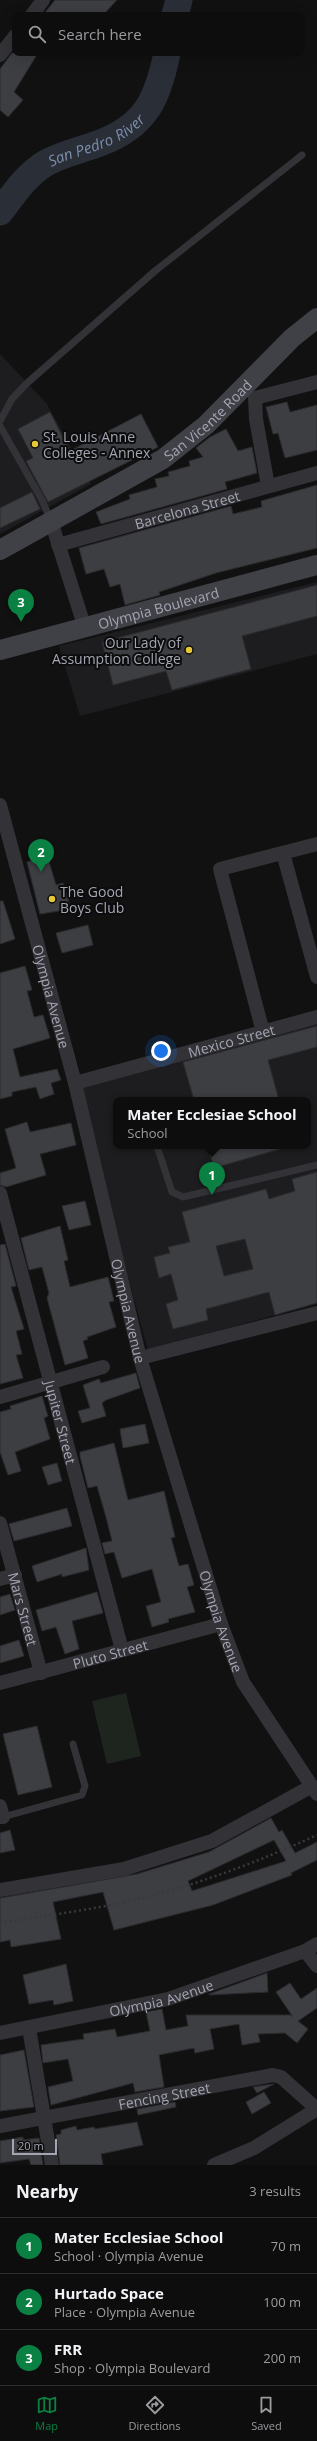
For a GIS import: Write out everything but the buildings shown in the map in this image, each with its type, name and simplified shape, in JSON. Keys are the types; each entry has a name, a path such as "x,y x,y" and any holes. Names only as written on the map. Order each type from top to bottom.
{"main road":[{"name":"San Vicente Road","path":"0,550 163,460 206,425 292,338 317,318"},
{"name":"Olympia Boulevard","path":"0,650 84,626 317,565"}],"street":[{"path":"34,12 43,0"},
{"path":"0,55 12,40"},
{"path":"268,486 256,419 255,398 317,382"},
{"name":"Barcelona Street","path":"58,545 317,473"},
{"path":"51,521 84,626"},
{"name":"Olympia Avenue","path":"0,805 5,843 75,1083 140,1358 221,1624 243,1682 314,1790"},
{"path":"263,1032 220,868 317,844"},
{"path":"283,853 317,977"},
{"name":"Mexico Street","path":"75,1083 317,1017"},
{"name":"Jupiter Street","path":"0,1193 122,1650"},
{"path":"140,1358 317,1312"},
{"path":"0,1397 102,1367"},
{"name":"Mars Street","path":"0,1523 41,1673"},
{"path":"0,1579 15,1575"},
{"name":"Pluto Street","path":"0,1682 41,1673 221,1624"},
{"path":"0,1890 124,1869 212,1841 314,1790"},
{"path":"311,1947 317,1966"},
{"name":"Olympia Avenue","path":"0,2034 168,1999 311,1947"},
{"path":"29,2028 52,2165"},
{"name":"Fencing Street","path":"0,2126 273,2075 281,2076 317,2109"},
{"path":"214,2165 254,2148 317,2109"}],"lane":[{"path":"0,420 12,399 38,374 155,272 302,155"},
{"path":"0,426 42,500 51,521"},
{"path":"158,1149 172,1192 183,1197 317,1165"},
{"path":"1,1813 82,1795 85,1786 73,1744"}],"path":[{"path":"0,1923 112,1905 176,1888 252,1864 317,1835"}],"shaded area":[{"name":"St. Louis Anne Colleges - Annex","path":"0,354 47,404 91,484 0,534"},
{"name":"Our Lady of Assumption College","path":"317,582 317,654 80,716 59,646"},
{"path":"317,1024 317,1303 148,1351 77,1087"},
{"path":"126,1693 141,1756 107,1764 92,1701"}],"waterway":[{"name":"San Pedro River","path":"176,12 179,0"},
{"name":"San Pedro River","path":"0,212 21,185 46,163 116,136 129,128 139,119 154,97 166,56"}],"place":[{"name":"St. Louis Anne Colleges - Annex","path":"35,444"},
{"name":"FRR","path":"21,622"},
{"name":"Our Lady of Assumption College","path":"189,650"},
{"name":"Hurtado Space","path":"41,872"},
{"name":"The Good Boys Club","path":"52,899"},
{"name":"Mater Ecclesiae School","path":"212,1195"}]}
